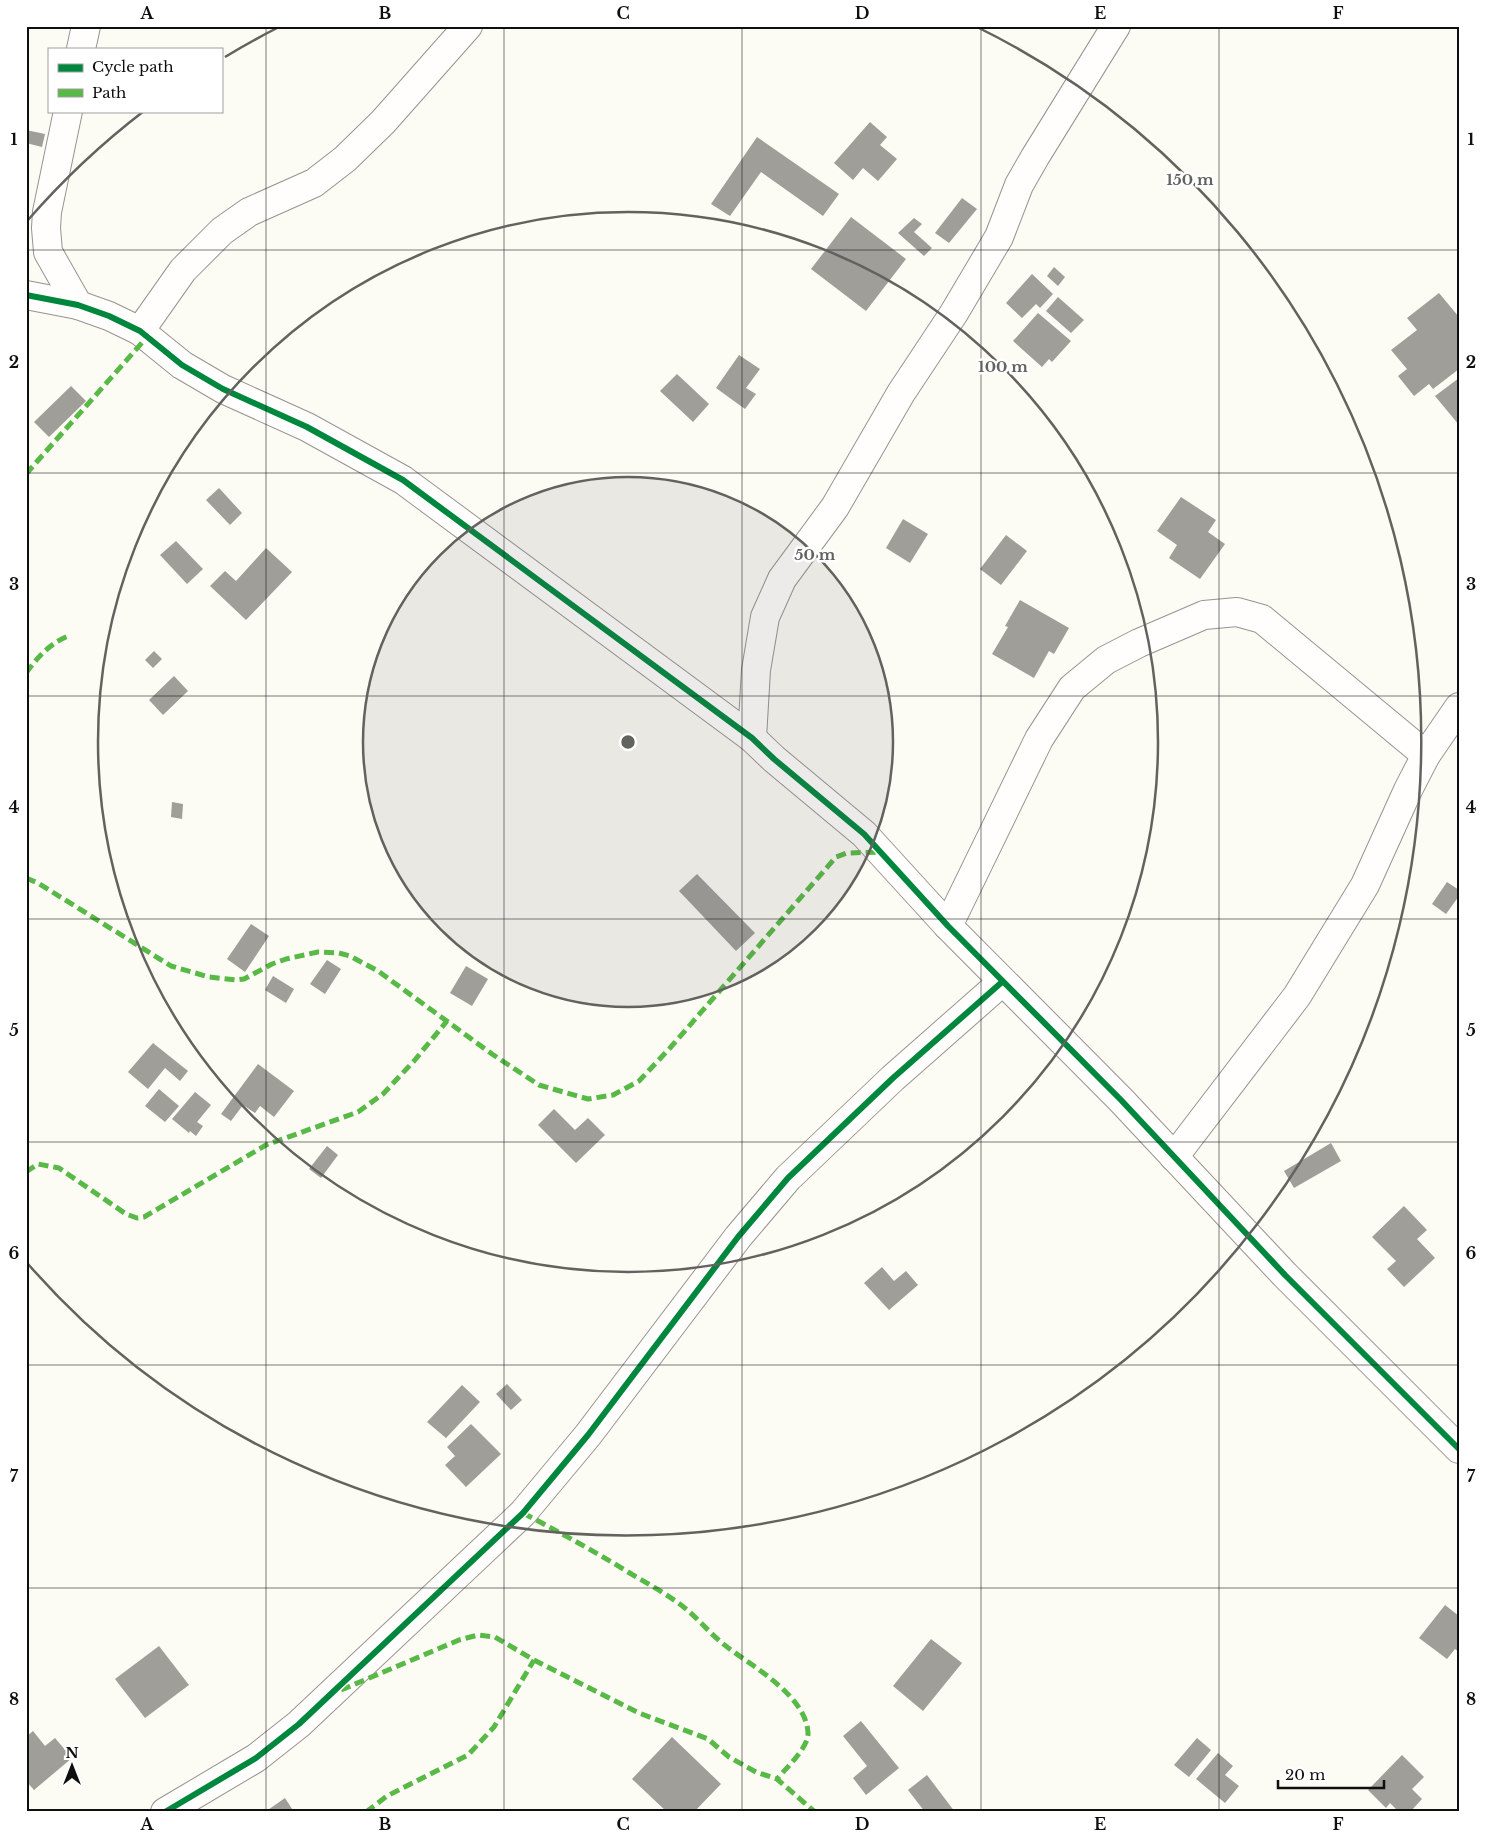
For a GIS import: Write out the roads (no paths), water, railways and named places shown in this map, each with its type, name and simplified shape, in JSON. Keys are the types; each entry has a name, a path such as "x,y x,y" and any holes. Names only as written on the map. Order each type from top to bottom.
{"street":[{"path":"81,48 86,26"},
{"path":"140,331 183,270 222,231 249,212 314,183 346,159 383,122 468,26"},
{"path":"752,738 756,670 765,618 782,579 835,507 901,393 954,313 999,237 1019,185 1116,26"},
{"path":"68,112 47,212 46,228 48,252 78,305"},
{"path":"26,295 78,305 109,316 140,331 182,365 223,389 307,427 403,480 752,738 774,759 864,834 948,926 1121,1100 1285,1275 1459,1449"},
{"path":"948,926 1039,739 1072,688 1106,660 1138,643 1204,614 1237,612 1262,619 1426,755"},
{"path":"1174,1157 1296,996 1365,885 1426,755 1459,707"},
{"path":"164,1812 256,1758 300,1724 523,1513 588,1435 738,1237 788,1178 893,1078 1002,982"}]}
